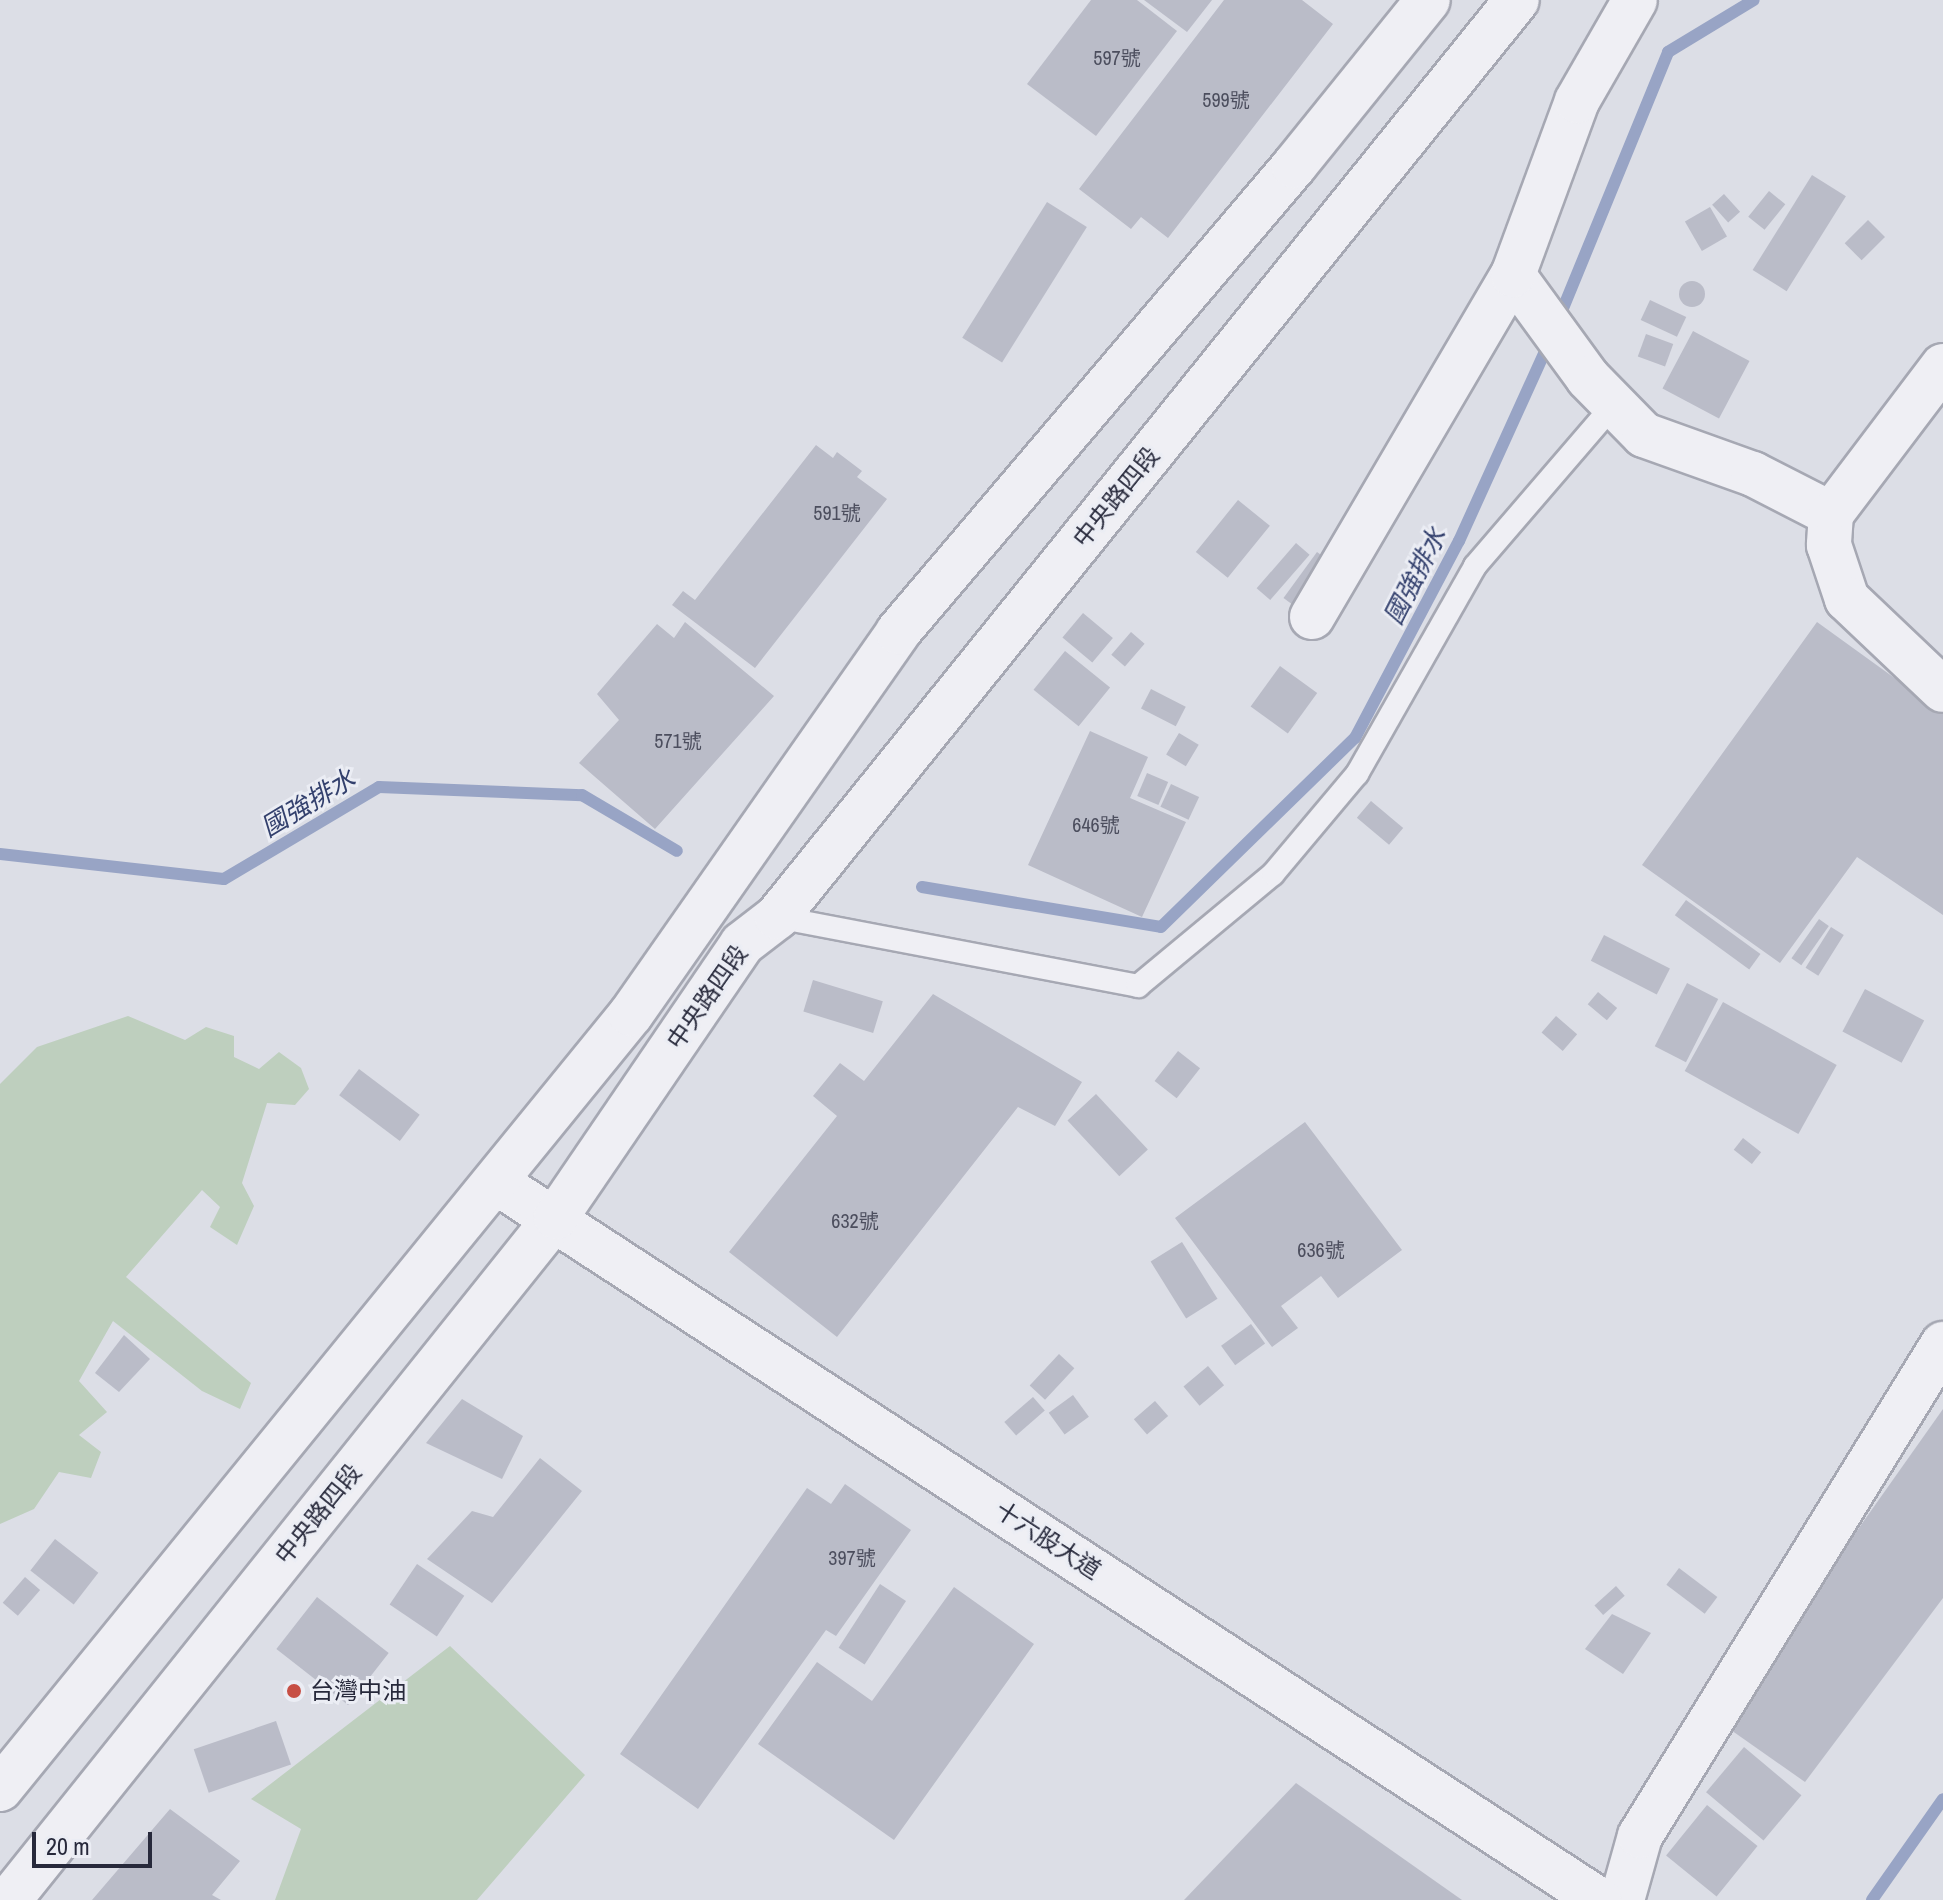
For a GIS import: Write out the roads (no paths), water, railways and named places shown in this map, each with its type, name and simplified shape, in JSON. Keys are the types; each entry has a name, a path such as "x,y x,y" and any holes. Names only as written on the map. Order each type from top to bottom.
{"street":[{"name":"中央路四段","path":"9,1900 556,1217 742,944 777,917 1517,0"},
{"path":"1312,617 1513,275 1577,101 1635,0"},
{"path":"0,1789 631,1014 898,632 1418,5"},
{"path":"1513,275 1600,393 1644,435 1753,474 1831,514"},
{"path":"1943,366 1831,514 1829,545 1847,599 1943,690"},
{"name":"十六股大道","path":"496,1182 556,1217 1599,1900"},
{"path":"1622,1900 1640,1836 1943,1344"}],"lane":[{"path":"777,917 1138,986 1273,874 1357,774 1475,566 1600,393"}],"waterway":[{"name":"國強排水","path":"1557,323 1668,52 1754,0"},
{"name":"國強排水","path":"922,887 1161,927 1355,738 1459,541 1550,340"},
{"name":"國強排水","path":"0,854 224,879 379,787 582,795 677,851"},
{"path":"1872,1900 1943,1799"}],"place":[{"name":"台灣中油","path":"294,1691"}]}
